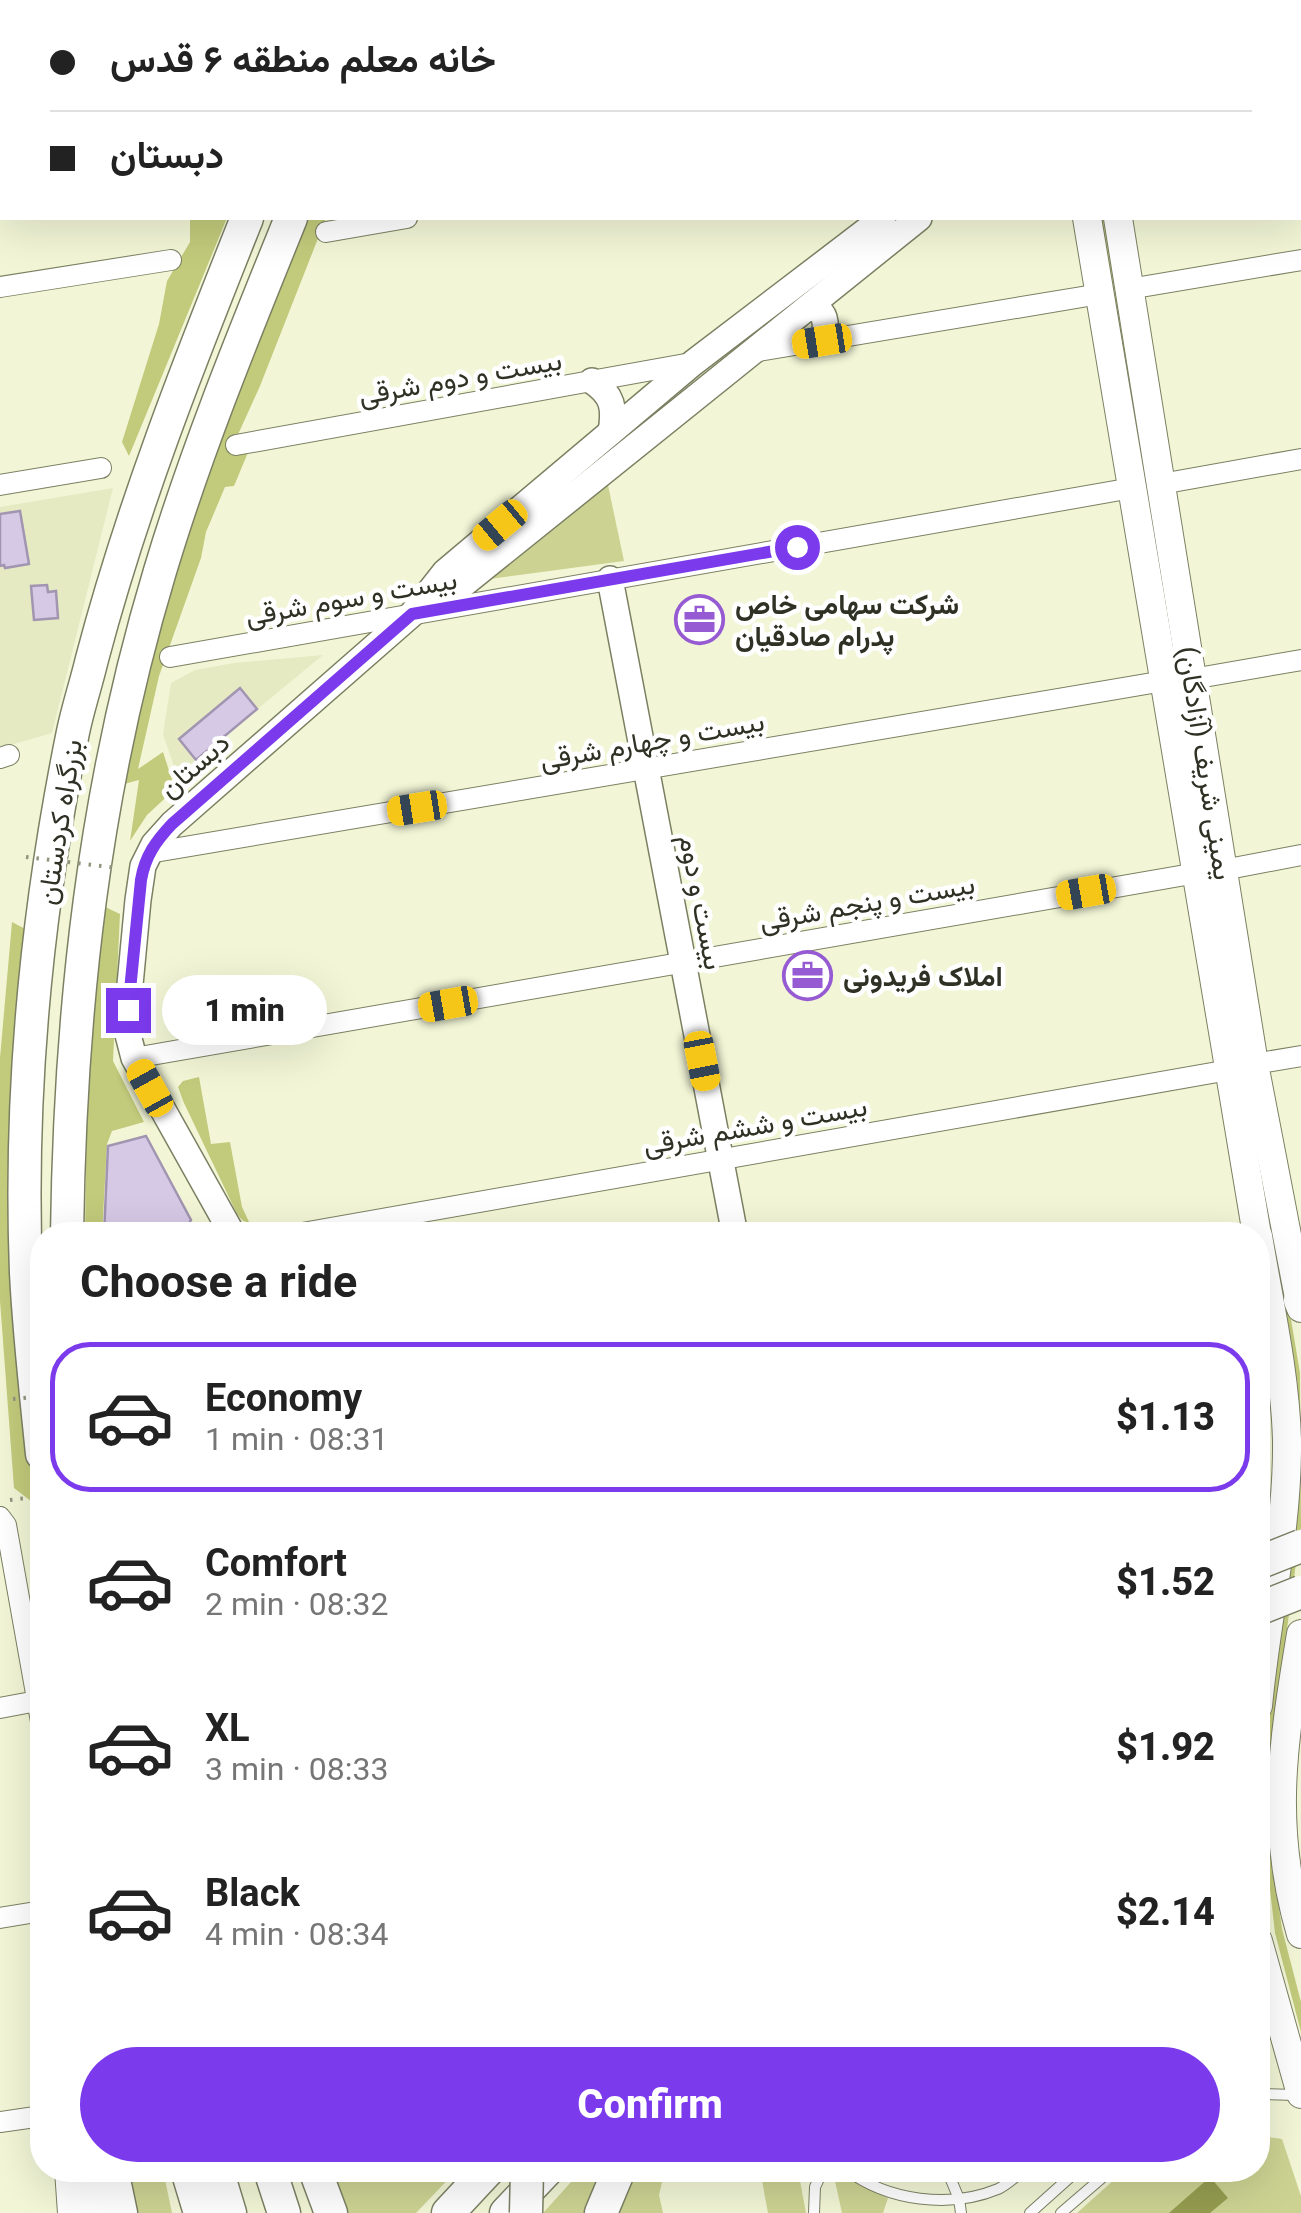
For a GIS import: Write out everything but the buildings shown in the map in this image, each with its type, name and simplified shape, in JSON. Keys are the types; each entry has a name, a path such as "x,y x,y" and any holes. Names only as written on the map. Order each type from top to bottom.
{"highway":[{"name":"بزرگراه کردستان","path":"30,1320 24,1188 29,1058 50,871 74,731 140,494 246,220"},
{"name":"بزرگراه کردستان","path":"66,1222 78,994 110,767 159,573 198,451 291,220"},
{"path":"1272,1588 1301,1546"},
{"path":"90,2182 93,2213"},
{"path":"115,2182 121,2213"},
{"path":"220,2182 230,2213"},
{"path":"274,2182 284,2213"},
{"path":"319,2182 331,2213"},
{"path":"448,2213 477,2182"},
{"path":"526,2182 526,2213"},
{"path":"506,2213 536,2182"},
{"path":"601,2213 614,2182"}],"main road":[{"name":"یمینی شریف (آزادگان)","path":"1087,220 1132,488 1178,680 1286,1306 1281,1375 1287,1440 1284,1522 1272,1588"},
{"name":"یمینی شریف (آزادگان)","path":"1118,220 1161,484 1178,680"},
{"name":"یمینی شریف (آزادگان)","path":"1242,1067 1257,1222"},
{"name":"یمینی شریف (آزادگان)","path":"1270,1267 1286,1306"},
{"path":"1301,1634 1280,1802 1288,1884 1301,1934"},
{"path":"1270,2022 1301,2095"}],"street":[{"path":"326,232 396,220"},
{"name":"دبستان","path":"226,1222 134,1058 126,1027 138,900 149,853 172,824 412,614 444,572 694,363 880,220"},
{"name":"دبستان","path":"412,614 460,587 917,220"},
{"path":"0,287 171,260"},
{"path":"1129,289 1301,260"},
{"path":"694,363 1100,294"},
{"path":"806,309 818,310 826,320 822,341"},
{"name":"بیست و دوم شرقی","path":"236,445 694,363"},
{"path":"592,381 603,388 614,406 611,432"},
{"path":"1161,484 1301,459"},
{"path":"0,484 101,468"},
{"name":"بیست و سوم شرقی","path":"170,657 1132,488"},
{"name":"بیست و دوم","path":"610,580 732,1222"},
{"name":"بیست و چهارم شرقی","path":"149,853 1301,660"},
{"name":"بیست و پنجم شرقی","path":"134,1058 1301,855"},
{"name":"بیست و ششم شرقی","path":"364,1222 1301,1056"},
{"path":"0,1516 6,1525 30,1661"},
{"path":"0,1708 30,1702"},
{"path":"0,1918 30,1914"},
{"path":"0,2122 30,2118"},
{"path":"66,2182 68,2213"}],"lane":[{"path":"1270,2094 1301,2095"},
{"path":"814,2213 817,2182"},
{"path":"865,2182 900,2196 958,2199 1000,2188 1008,2182"},
{"path":"952,2182 961,2213"},
{"path":"1030,2213 1065,2182"},
{"path":"1061,2213 1097,2182"}],"path":[{"path":"26,856 118,868"},
{"path":"13,1398 30,1397"},
{"path":"0,1501 30,1497"}],"shaded area":[{"path":"190,220 226,220 129,456 122,442 159,324 167,281 190,242"},
{"path":"307,220 325,220 231,450 249,450 234,486 225,487 206,532 201,558 159,676 138,769 163,752 175,789 147,815 130,841 139,780 124,784 153,639 203,479"},
{"path":"1097,220 1106,220 1300,1373 1301,1527 1276,1709 1274,1871 1282,1929 1301,2002 1301,2032 1275,1933 1270,1889 1270,1694 1296,1507 1270,1339 1270,1222 1252,1222"},
{"path":"608,485 624,561 490,579"},
{"path":"113,488 52,733 0,748 0,507"},
{"path":"323,655 177,775 163,734 171,683 195,670"},
{"path":"101,905 120,914 113,1061 144,1122 112,1131 107,1144 103,1222 85,1222 87,1103"},
{"path":"12,922 29,931 21,1358 30,1446 30,1500 14,1488 0,1301 0,1058"},
{"path":"199,1077 211,1144 230,1142 242,1207 249,1222 237,1214 184,1103 178,1087 183,1081"},
{"path":"1270,2137 1282,2139 1301,2196 1301,2213 1077,2213 1112,2182 1270,2182"},
{"path":"128,2182 166,2182 172,2213 134,2213"},
{"path":"334,2182 446,2182 416,2213 348,2213"},
{"path":"571,2182 605,2182 591,2213 543,2213"},
{"path":"632,2182 662,2182 659,2195 663,2213 617,2213"},
{"path":"762,2182 800,2182 806,2213 768,2213"},
{"path":"835,2182 861,2182 888,2198 883,2213 842,2213"},
{"path":"1204,2182 1214,2182 1228,2198 1210,2213 1169,2213"}],"place":[{"name":"شرکت سهامی خاص پدرام صادقیان","path":"700,620"},
{"name":"املاک فریدونی","path":"808,976"}],"route":[{"path":"128,1010 141,880 154,844 412,614 797,547"}]}
